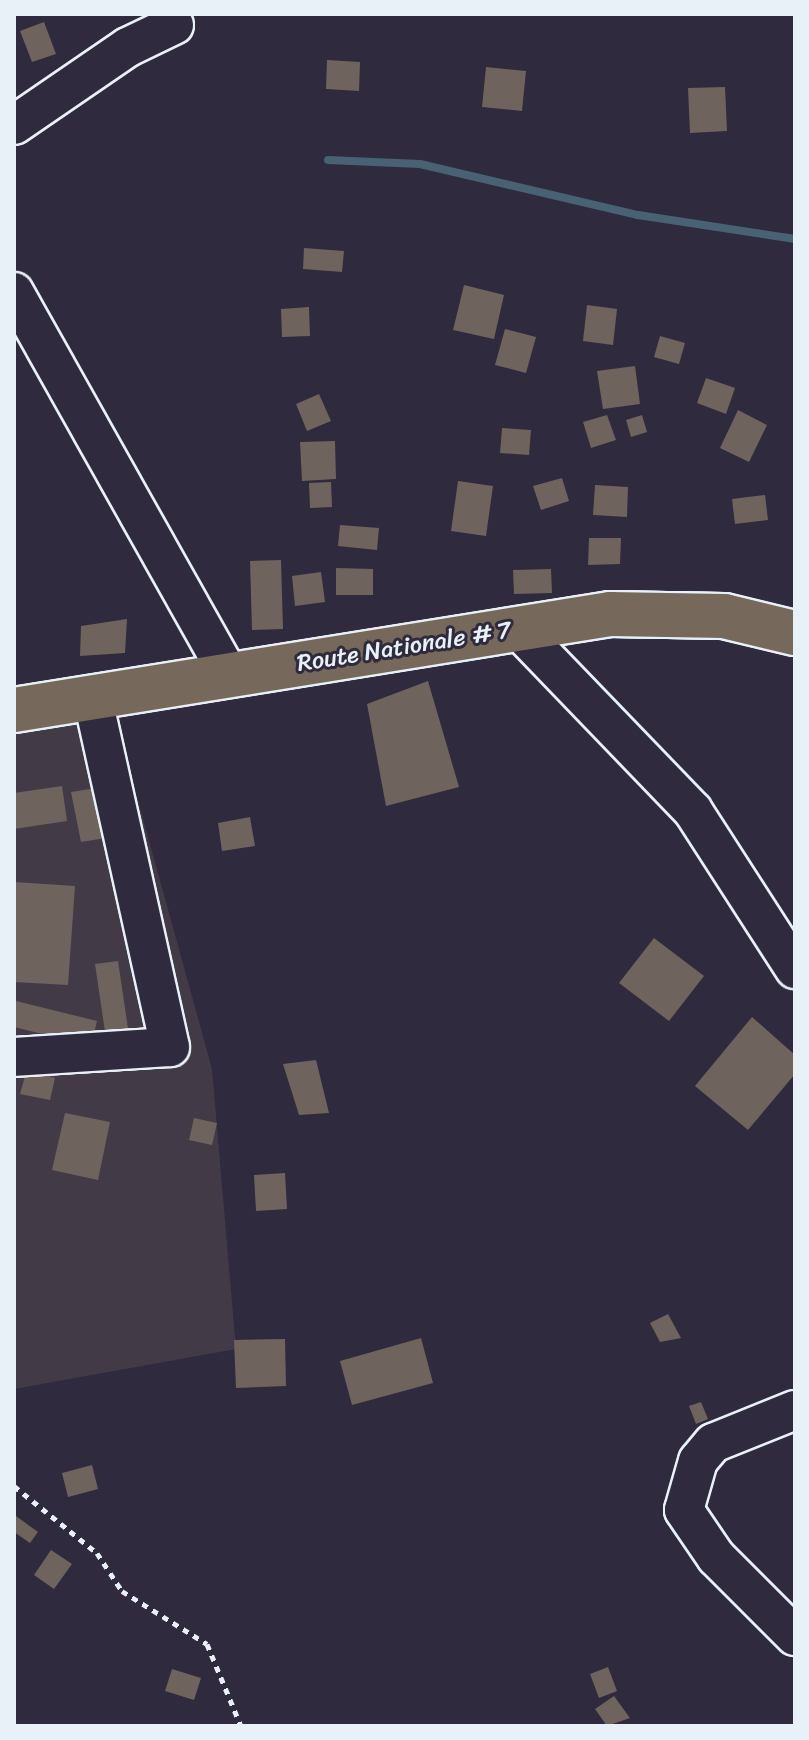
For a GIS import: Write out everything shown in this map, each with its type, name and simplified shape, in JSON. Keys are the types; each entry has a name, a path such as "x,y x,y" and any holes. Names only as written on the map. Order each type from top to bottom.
{"main road":[{"name":"Route Nationale # 7","path":"14,710 625,614 724,616 795,633"}],"street":[{"path":"14,125 128,47 174,25"},
{"path":"14,292 229,675"},
{"path":"518,629 693,811 795,969"},
{"path":"14,1057 170,1047 93,699"},
{"path":"795,1410 713,1443 698,1461 684,1510 716,1557 795,1636"}],"path":[{"path":"14,1486 97,1553 122,1591 207,1644 241,1726"}],"shaded area":[{"path":"112,706 212,1069 236,1349 14,1389 14,718"}],"building":[{"path":"44,22 56,54 32,62 20,31"},
{"path":"327,60 360,62 359,91 326,89"},
{"path":"486,67 526,71 522,111 482,107"},
{"path":"725,87 727,131 690,133 688,88"},
{"path":"304,248 344,251 342,272 303,269"},
{"path":"464,285 504,295 494,339 453,330"},
{"path":"587,305 617,309 613,345 583,341"},
{"path":"309,307 310,336 282,337 281,309"},
{"path":"505,329 536,337 526,373 495,365"},
{"path":"660,336 685,343 679,364 654,357"},
{"path":"635,366 640,404 603,409 597,371"},
{"path":"706,378 735,388 726,414 697,403"},
{"path":"319,394 331,421 307,431 296,404"},
{"path":"738,410 767,425 749,462 720,448"},
{"path":"607,415 616,440 591,448 583,422"},
{"path":"642,415 647,432 631,437 626,420"},
{"path":"502,428 531,430 529,455 500,453"},
{"path":"335,441 336,479 302,481 300,442"},
{"path":"562,478 569,501 541,510 533,486"},
{"path":"458,481 493,486 486,536 451,531"},
{"path":"331,482 332,507 310,508 309,483"},
{"path":"595,485 628,487 627,517 593,515"},
{"path":"765,495 768,520 735,524 732,499"},
{"path":"340,525 379,528 377,550 338,546"},
{"path":"589,538 621,538 620,564 588,565"},
{"path":"281,560 283,629 252,630 250,561"},
{"path":"336,568 373,569 373,595 336,595"},
{"path":"551,569 552,593 514,594 513,570"},
{"path":"321,572 325,602 295,606 292,576"},
{"path":"127,619 125,653 80,656 81,626"},
{"path":"428,681 459,787 386,806 367,704"},
{"path":"62,786 67,821 14,829 14,793"},
{"path":"96,788 106,838 81,842 71,792"},
{"path":"250,817 255,846 222,851 218,823"},
{"path":"14,882 75,886 68,985 14,982"},
{"path":"654,938 704,976 669,1021 619,983"},
{"path":"118,961 130,1042 107,1045 95,964"},
{"path":"16,1001 97,1021 91,1046 14,1027"},
{"path":"752,1017 795,1055 795,1074 748,1130 695,1086"},
{"path":"316,1060 329,1113 299,1115 283,1064"},
{"path":"27,1069 55,1078 50,1100 20,1094"},
{"path":"65,1113 110,1122 98,1180 52,1170"},
{"path":"194,1118 217,1123 212,1145 189,1140"},
{"path":"285,1173 287,1209 256,1211 254,1175"},
{"path":"668,1314 681,1338 660,1342 650,1323"},
{"path":"421,1338 433,1383 352,1405 340,1361"},
{"path":"285,1339 286,1386 236,1388 234,1340"},
{"path":"701,1402 708,1419 696,1424 689,1406"},
{"path":"92,1465 98,1489 68,1497 62,1473"},
{"path":"16,1516 38,1532 30,1543 14,1532"},
{"path":"51,1550 72,1564 54,1589 34,1575"},
{"path":"608,1667 617,1691 599,1698 590,1674"},
{"path":"172,1669 201,1678 194,1700 165,1691"},
{"path":"614,1696 630,1718 607,1726 595,1709"}],"waterway":[{"path":"328,160 420,164 638,215 795,239"}]}
